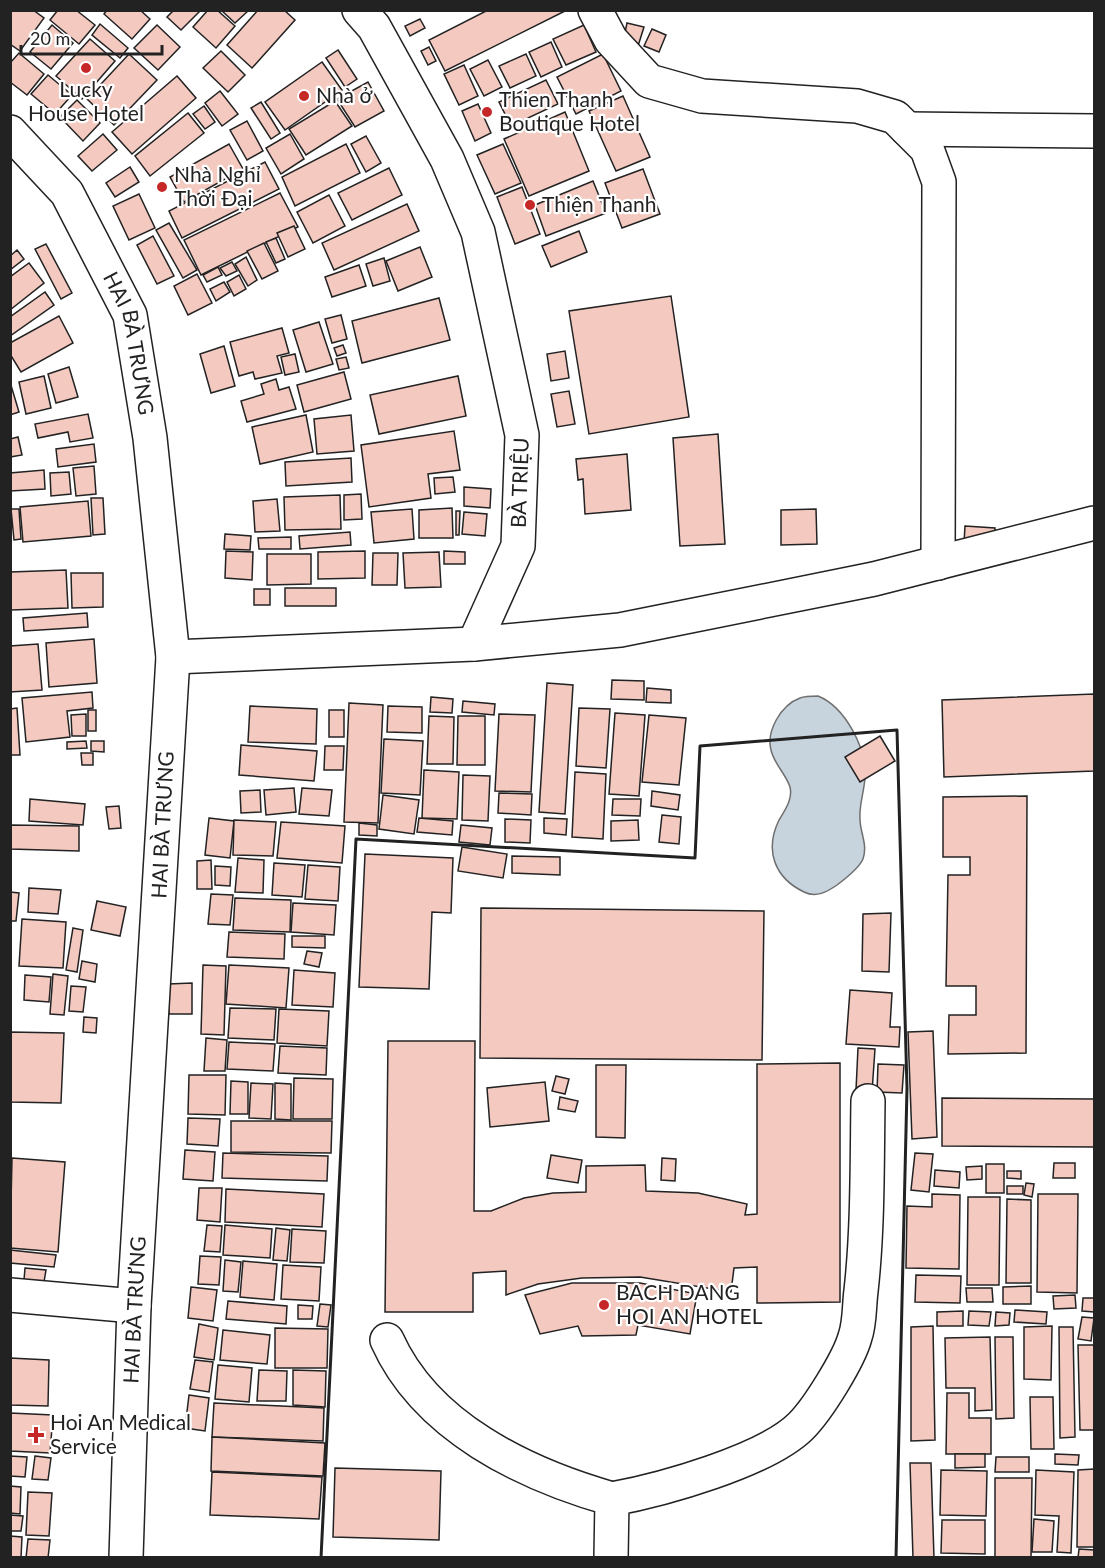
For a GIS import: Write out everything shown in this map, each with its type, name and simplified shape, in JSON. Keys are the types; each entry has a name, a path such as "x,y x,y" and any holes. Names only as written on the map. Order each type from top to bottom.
{"street":[{"name":"BÀ TRIỆU","path":"359,10 374,27 447,159 478,232 522,435 518,546 474,644"},
{"path":"595,10 611,40 649,81 702,96 857,106 895,117 927,149 939,182 938,563"},
{"path":"907,129 1095,131"},
{"name":"HAI BÀ TRƯNG","path":"10,132 67,193 130,315 150,438 173,657 134,1306 126,1557"},
{"path":"173,657 474,644 620,630 874,579 1095,523"},
{"path":"387,1340 399,1367 433,1406 473,1438 572,1487 612,1499 646,1493 708,1473 771,1446 801,1426 828,1390 855,1336 865,1251 868,1101"},
{"path":"10,1295 134,1306"},
{"path":"611,1557 612,1499"}],"shaded area":[{"path":"818,696 828,701 845,719 862,754 865,778 860,824 865,848 863,859 852,873 829,890 808,894 786,879 775,862 772,842 791,791 773,755 770,743 776,720 787,706 802,697"}],"building":[{"path":"10,10 33,10 44,18 20,51 10,44"},
{"path":"58,10 76,10 95,25 79,44 50,20"},
{"path":"107,10 140,10 150,19 132,39 104,14"},
{"path":"174,10 201,10 181,30 167,17"},
{"path":"208,10 217,10 235,26 216,48 193,27"},
{"path":"221,10 248,10 248,11 235,23"},
{"path":"258,10 284,10 295,20 252,68 227,45"},
{"path":"488,10 567,10 445,71 429,40"},
{"path":"420,19 425,28 410,36 405,26"},
{"path":"627,23 644,27 638,46 623,42"},
{"path":"100,24 128,48 120,58 92,35"},
{"path":"52,25 73,43 51,69 30,52"},
{"path":"157,25 180,47 158,70 134,48"},
{"path":"584,25 596,52 566,65 553,39"},
{"path":"652,29 666,35 659,52 644,46"},
{"name":"Lucky House Hotel","path":"90,39 115,61 82,99 56,76"},
{"path":"551,42 562,67 541,77 529,52"},
{"path":"429,47 436,61 428,65 421,51"},
{"path":"338,50 357,79 345,87 326,58"},
{"path":"221,51 245,75 228,92 203,68"},
{"path":"19,53 44,74 27,95 10,82 10,63"},
{"path":"129,54 157,80 114,125 87,99"},
{"path":"526,54 536,76 510,88 499,66"},
{"path":"603,54 621,91 576,114 557,77"},
{"path":"488,60 502,87 484,96 470,69"},
{"name":"Nhà ở","path":"322,62 342,90 285,130 265,102"},
{"path":"464,65 478,96 459,105 444,74"},
{"path":"48,75 72,95 55,114 31,94"},
{"path":"177,76 196,98 132,154 112,132"},
{"path":"546,80 558,104 511,126 499,102"},
{"path":"368,82 384,111 355,127 337,99"},
{"path":"220,91 238,114 222,126 205,103"},
{"path":"623,96 650,157 616,171 589,111"},
{"path":"77,100 100,123 83,141 60,117"},
{"path":"335,101 352,126 306,155 289,129"},
{"path":"261,102 280,133 271,139 251,108"},
{"path":"478,104 491,133 475,141 462,111"},
{"path":"204,106 215,122 205,129 193,114"},
{"path":"565,112 589,171 529,196 504,139"},
{"path":"188,113 204,133 150,176 135,156"},
{"path":"247,121 263,151 247,160 230,130"},
{"path":"103,134 117,150 92,171 78,156"},
{"path":"290,134 304,159 281,174 266,148"},
{"path":"366,136 381,163 366,172 351,144"},
{"path":"229,144 243,169 184,202 170,177"},
{"path":"346,144 360,173 295,206 282,177"},
{"path":"503,144 521,183 495,194 477,155"},
{"path":"265,162 279,189 182,238 169,211"},
{"path":"130,167 139,182 115,197 106,183"},
{"path":"389,168 402,195 352,220 338,193"},
{"path":"643,169 660,214 622,228 605,183"},
{"path":"593,181 606,213 546,236 535,205"},
{"path":"522,187 540,234 515,244 497,197"},
{"path":"280,193 298,227 201,275 184,240"},
{"path":"139,194 155,228 129,240 113,206"},
{"path":"329,195 345,226 313,243 297,212"},
{"path":"407,204 419,231 334,270 322,243"},
{"path":"169,223 197,270 183,278 156,230"},
{"path":"294,226 305,249 288,257 277,233"},
{"path":"579,231 587,252 551,267 542,246"},
{"path":"153,236 174,276 157,284 137,245"},
{"path":"276,238 285,259 276,263 266,242"},
{"path":"264,243 278,271 262,279 247,251"},
{"path":"46,244 72,293 61,299 35,249"},
{"path":"420,247 432,277 398,291 386,261"},
{"path":"17,250 24,259 10,270 10,256"},
{"path":"246,257 257,280 248,286 235,264"},
{"path":"384,258 390,281 373,286 366,264"},
{"path":"232,262 237,271 226,276 220,268"},
{"path":"29,263 44,283 10,310 10,277"},
{"path":"359,265 366,286 332,297 325,277"},
{"path":"218,267 222,275 207,282 203,275"},
{"path":"197,274 212,303 188,315 174,286"},
{"path":"239,275 246,289 234,296 227,282"},
{"path":"224,282 230,292 216,301 210,289"},
{"path":"45,292 54,305 10,336 10,317"},
{"path":"671,296 689,417 589,434 569,311"},
{"path":"439,298 450,340 362,363 352,321"},
{"path":"341,315 347,339 332,343 325,319"},
{"path":"59,316 73,343 21,372 10,354 10,343"},
{"path":"319,322 333,364 306,372 293,330"},
{"path":"282,328 289,353 277,356 282,373 255,379 253,372 239,376 230,342"},
{"path":"343,345 346,353 337,356 334,348"},
{"path":"224,346 235,386 211,393 200,354"},
{"path":"565,351 569,378 551,381 547,354"},
{"path":"295,354 299,372 285,375 281,357"},
{"path":"346,357 349,368 339,370 336,359"},
{"path":"69,367 78,397 56,403 48,374"},
{"path":"344,372 351,399 304,412 297,385"},
{"path":"44,376 51,408 26,414 19,382"},
{"path":"458,376 466,416 379,434 370,395"},
{"path":"276,379 279,390 289,387 296,409 247,422 241,401 264,394 261,384"},
{"path":"10,382 19,412 10,415"},
{"path":"569,391 575,424 557,427 551,394"},
{"path":"88,414 93,438 70,442 68,432 38,438 35,424"},
{"path":"306,415 313,452 260,464 252,427"},
{"path":"351,415 354,451 317,454 314,419"},
{"path":"454,431 460,470 428,474 431,498 369,507 361,445"},
{"path":"718,434 725,544 680,546 673,438"},
{"path":"18,437 22,455 10,457 10,439"},
{"path":"94,444 96,462 58,467 56,449"},
{"path":"627,454 631,510 585,514 583,479 578,480 576,459"},
{"path":"351,458 352,482 286,486 285,462"},
{"path":"94,466 96,494 76,496 73,468"},
{"path":"44,470 45,489 10,491 10,473"},
{"path":"69,472 71,494 51,496 50,473"},
{"path":"453,477 455,492 435,494 434,478"},
{"path":"464,487 491,489 490,508 464,506"},
{"path":"361,494 362,519 344,520 344,495"},
{"path":"340,495 341,529 285,530 284,497"},
{"path":"91,498 103,498 105,534 93,535"},
{"path":"277,499 280,531 255,532 253,501"},
{"path":"88,501 91,536 23,542 20,507"},
{"path":"452,508 453,538 419,538 419,510"},
{"path":"11,509 19,509 21,539 14,540"},
{"path":"412,509 414,539 374,543 371,512"},
{"path":"816,509 817,544 781,545 781,510"},
{"path":"456,511 460,511 459,535 456,535"},
{"path":"464,512 487,514 485,536 462,534"},
{"path":"965,526 995,528 994,546 964,543"},
{"path":"350,532 351,545 300,549 299,536"},
{"path":"225,534 251,536 250,550 224,549"},
{"path":"291,537 291,549 259,549 258,538"},
{"path":"226,551 253,552 252,580 225,578"},
{"path":"365,551 365,578 318,579 318,552"},
{"path":"444,551 465,552 465,564 444,564"},
{"path":"439,552 441,587 405,588 403,553"},
{"path":"373,553 398,553 397,585 372,585"},
{"path":"267,554 311,554 311,584 267,585"},
{"path":"66,570 68,608 11,610 10,572"},
{"path":"71,573 103,573 103,607 72,608"},
{"path":"285,588 336,588 336,606 285,606"},
{"path":"254,589 270,589 270,605 254,605"},
{"path":"87,613 88,627 24,631 23,618"},
{"path":"94,639 97,683 49,687 46,643"},
{"path":"38,644 42,690 10,692 10,646"},
{"path":"612,680 644,681 644,700 611,699"},
{"path":"547,683 573,685 565,814 539,812"},
{"path":"647,688 671,690 671,703 646,702"},
{"path":"92,692 93,708 67,711 70,737 26,742 22,698"},
{"path":"1094,694 1094,771 944,777 942,700"},
{"path":"431,697 453,699 452,713 430,712"},
{"path":"463,701 495,704 494,715 462,712"},
{"path":"349,703 383,705 378,823 344,822"},
{"path":"250,706 317,709 316,744 248,742"},
{"path":"388,706 422,707 422,733 387,732"},
{"path":"17,708 20,755 10,755 10,709"},
{"path":"579,708 610,709 606,768 576,766"},
{"path":"88,710 96,710 96,731 88,731"},
{"path":"329,710 344,710 344,737 329,737"},
{"path":"615,713 645,715 639,796 609,794"},
{"path":"86,714 86,736 72,736 71,715"},
{"path":"499,714 535,715 531,792 495,791"},
{"path":"649,715 686,718 679,785 642,782"},
{"path":"429,716 454,717 453,764 427,764"},
{"path":"458,716 485,716 485,765 457,765"},
{"path":"880,736 895,761 860,782 845,757"},
{"path":"384,739 423,741 420,795 381,793"},
{"path":"86,741 87,748 67,749 67,742"},
{"path":"91,741 104,741 104,752 91,751"},
{"path":"241,745 317,751 314,781 239,775"},
{"path":"325,746 344,746 343,770 324,770"},
{"path":"81,753 93,753 93,765 82,765"},
{"path":"424,770 459,772 457,819 422,818"},
{"path":"575,772 606,774 603,839 572,837"},
{"path":"463,775 490,776 488,821 462,820"},
{"path":"294,788 296,812 266,815 264,790"},
{"path":"302,788 332,790 329,816 299,814"},
{"path":"260,790 261,812 241,813 240,791"},
{"path":"652,791 680,795 678,810 651,806"},
{"path":"499,793 532,794 531,815 498,813"},
{"path":"383,795 419,800 414,834 379,829"},
{"path":"1027,796 1026,1053 948,1054 949,1015 976,1015 976,986 946,986 948,875 970,875 970,857 943,857 943,797"},
{"path":"30,799 85,804 83,825 29,821"},
{"path":"613,799 641,799 640,816 612,815"},
{"path":"119,806 121,828 109,829 106,807"},
{"path":"662,815 681,817 679,844 659,842"},
{"path":"209,818 234,821 230,858 205,855"},
{"path":"419,818 453,821 452,835 417,832"},
{"path":"544,818 567,819 566,835 544,833"},
{"path":"505,819 531,820 530,843 505,842"},
{"path":"234,820 276,822 273,856 233,855"},
{"path":"638,820 639,840 611,841 611,821"},
{"path":"281,822 345,826 342,863 277,858"},
{"path":"359,823 377,825 377,836 359,835"},
{"path":"10,825 79,826 79,851 10,849"},
{"path":"461,825 492,828 490,845 459,842"},
{"path":"462,847 507,854 503,878 458,871"},
{"path":"365,854 453,858 451,913 432,912 429,989 359,987"},
{"path":"512,856 560,857 560,875 512,873"},
{"path":"238,858 264,860 263,893 235,892"},
{"path":"211,860 212,889 197,889 197,861"},
{"path":"274,863 305,865 302,897 272,895"},
{"path":"308,865 340,867 338,901 305,899"},
{"path":"215,866 231,867 230,886 215,885"},
{"path":"29,888 61,890 58,914 28,912"},
{"path":"10,892 19,893 16,921 10,921"},
{"path":"211,894 233,895 230,925 208,924"},
{"path":"235,898 291,900 290,932 233,930"},
{"path":"97,901 126,907 120,936 91,930"},
{"path":"293,903 336,905 334,935 291,932"},
{"path":"481,908 764,911 762,1060 480,1058"},
{"path":"891,913 889,972 862,971 863,914"},
{"path":"22,919 66,922 63,968 19,966"},
{"path":"73,928 83,930 77,972 66,970"},
{"path":"229,932 285,934 284,959 227,957"},
{"path":"292,936 325,936 325,948 292,947"},
{"path":"307,951 322,953 319,967 304,964"},
{"path":"82,961 97,964 95,982 79,979"},
{"path":"203,965 226,966 224,1035 201,1034"},
{"path":"229,965 289,968 286,1008 226,1004"},
{"path":"294,970 335,973 333,1007 292,1005"},
{"path":"53,974 68,976 64,1015 50,1014"},
{"path":"25,975 51,977 49,1002 24,1000"},
{"path":"192,983 192,1014 169,1014 168,984"},
{"path":"71,986 86,987 83,1012 69,1011"},
{"path":"850,990 892,993 890,1027 900,1027 899,1047 846,1044"},
{"path":"230,1008 276,1009 274,1040 228,1038"},
{"path":"279,1009 329,1011 327,1046 277,1043"},
{"path":"84,1017 97,1018 96,1033 83,1032"},
{"path":"933,1031 937,1137 912,1139 908,1032"},
{"path":"10,1032 64,1033 61,1103 10,1102"},
{"path":"206,1038 227,1040 225,1071 204,1071"},
{"path":"388,1041 475,1041 474,1211 491,1211 524,1198 553,1193 586,1192 586,1166 645,1165 646,1191 698,1193 747,1204 745,1215 757,1214 757,1064 840,1063 840,1302 757,1303 757,1267 734,1268 731,1292 640,1277 582,1278 538,1284 506,1295 506,1271 473,1273 473,1312 385,1312"},
{"path":"229,1042 275,1044 273,1071 227,1069"},
{"path":"280,1046 327,1048 326,1075 278,1073"},
{"path":"858,1048 875,1049 872,1092 856,1090"},
{"path":"878,1064 904,1065 902,1093 877,1092"},
{"path":"596,1065 626,1065 625,1138 596,1137"},
{"path":"189,1075 226,1075 225,1115 188,1114"},
{"path":"556,1076 569,1079 565,1094 552,1091"},
{"path":"294,1078 333,1079 332,1119 293,1119"},
{"path":"231,1081 248,1082 248,1114 230,1114"},
{"path":"545,1082 549,1121 490,1127 487,1088"},
{"path":"251,1083 273,1084 271,1119 249,1118"},
{"path":"275,1083 291,1084 291,1120 275,1119"},
{"path":"560,1097 578,1101 575,1112 558,1109"},
{"path":"942,1098 1094,1099 1094,1147 942,1146"},
{"path":"188,1118 220,1119 218,1146 187,1144"},
{"path":"231,1121 332,1121 331,1153 231,1152"},
{"path":"185,1150 215,1152 213,1181 183,1179"},
{"path":"223,1153 328,1156 327,1181 222,1178"},
{"path":"915,1153 933,1154 929,1192 911,1190"},
{"path":"551,1155 582,1160 578,1183 547,1178"},
{"path":"12,1158 65,1162 58,1252 10,1248"},
{"path":"662,1158 676,1159 675,1181 661,1180"},
{"path":"1054,1163 1075,1163 1075,1178 1053,1178"},
{"path":"986,1164 1004,1164 1004,1193 986,1193"},
{"path":"982,1166 982,1179 967,1180 966,1167"},
{"path":"935,1170 960,1172 959,1188 934,1186"},
{"path":"1007,1171 1021,1171 1021,1179 1007,1178"},
{"path":"1026,1183 1034,1184 1032,1197 1024,1195"},
{"path":"1007,1186 1023,1186 1023,1194 1007,1194"},
{"path":"199,1188 222,1188 220,1222 197,1220"},
{"path":"226,1189 324,1194 322,1227 225,1222"},
{"path":"932,1194 960,1195 959,1269 906,1268 907,1206 932,1207"},
{"path":"1038,1194 1078,1194 1077,1293 1037,1292"},
{"path":"968,1197 1000,1197 999,1285 967,1285"},
{"path":"1007,1199 1031,1200 1031,1283 1006,1283"},
{"path":"207,1225 222,1226 220,1252 204,1251"},
{"path":"225,1225 272,1229 270,1258 223,1255"},
{"path":"276,1228 290,1230 287,1261 273,1260"},
{"path":"292,1229 326,1231 324,1263 290,1262"},
{"path":"10,1250 56,1255 54,1267 10,1263"},
{"path":"200,1256 221,1257 219,1285 198,1284"},
{"path":"225,1260 241,1262 238,1292 223,1291"},
{"path":"243,1261 277,1264 274,1300 240,1297"},
{"path":"283,1265 321,1267 319,1301 281,1299"},
{"path":"25,1268 46,1270 44,1282 24,1280"},
{"path":"916,1275 961,1276 960,1303 915,1302"},
{"path":"572,1283 640,1283 697,1294 690,1334 638,1325 636,1335 582,1336 578,1326 540,1334 525,1295"},
{"path":"1031,1286 1031,1304 1003,1304 1003,1287"},
{"path":"191,1287 217,1290 213,1321 188,1318"},
{"path":"966,1288 992,1288 993,1302 967,1302"},
{"path":"1075,1295 1076,1308 1054,1309 1053,1296"},
{"path":"1083,1298 1094,1298 1094,1312 1082,1311"},
{"path":"228,1301 287,1306 286,1324 226,1319"},
{"path":"320,1304 331,1305 328,1327 317,1326"},
{"path":"298,1305 313,1306 312,1319 298,1319"},
{"path":"1015,1310 1047,1312 1046,1324 1014,1322"},
{"path":"963,1311 963,1326 937,1326 937,1312"},
{"path":"969,1311 991,1312 989,1326 968,1325"},
{"path":"996,1312 1010,1313 1009,1325 995,1326"},
{"path":"1082,1317 1094,1318 1091,1341 1078,1339"},
{"path":"199,1324 218,1328 214,1360 194,1357"},
{"path":"933,1326 935,1440 911,1441 911,1327"},
{"path":"1052,1326 1051,1380 1024,1379 1024,1327"},
{"path":"1059,1327 1073,1327 1075,1437 1060,1438"},
{"path":"275,1328 328,1329 327,1368 275,1368"},
{"path":"223,1330 270,1335 267,1364 220,1360"},
{"path":"990,1337 992,1410 975,1411 975,1388 946,1388 945,1338"},
{"path":"995,1337 1013,1337 1014,1418 996,1419"},
{"path":"1078,1345 1094,1345 1094,1430 1080,1430"},
{"path":"10,1358 49,1360 48,1406 10,1405"},
{"path":"195,1360 213,1362 209,1392 190,1389"},
{"path":"218,1365 252,1368 249,1402 215,1399"},
{"path":"259,1370 287,1371 286,1401 257,1401"},
{"path":"293,1370 326,1371 325,1407 293,1405"},
{"path":"947,1393 969,1393 969,1418 991,1418 991,1454 946,1454"},
{"path":"189,1395 209,1398 205,1431 185,1428"},
{"path":"1030,1397 1053,1397 1054,1449 1031,1449"},
{"path":"214,1403 324,1408 323,1441 212,1437"},
{"path":"10,1413 53,1415 50,1453 10,1451"},
{"path":"212,1437 325,1443 323,1476 211,1471"},
{"path":"955,1454 985,1454 985,1467 955,1468"},
{"path":"1055,1454 1079,1455 1078,1465 1055,1464"},
{"path":"10,1456 27,1457 25,1477 10,1476"},
{"path":"35,1456 51,1458 48,1480 32,1479"},
{"path":"996,1457 1029,1457 1029,1472 995,1472"},
{"path":"910,1463 931,1463 934,1558 913,1558"},
{"path":"335,1468 441,1471 439,1540 333,1537"},
{"path":"1094,1469 1094,1547 1077,1547 1078,1470"},
{"path":"941,1470 987,1471 986,1516 940,1515"},
{"path":"1036,1470 1074,1472 1071,1553 1057,1552 1059,1516 1035,1515"},
{"path":"212,1472 322,1477 319,1519 210,1515"},
{"path":"995,1478 1032,1478 1031,1558 995,1558"},
{"path":"10,1486 21,1487 20,1514 10,1513"},
{"path":"28,1492 52,1493 49,1536 26,1535"},
{"path":"10,1515 23,1516 21,1531 10,1531"},
{"path":"1034,1519 1054,1521 1052,1552 1032,1552"},
{"path":"942,1520 985,1520 985,1554 941,1553"},
{"path":"10,1536 22,1537 21,1558 10,1558"},
{"path":"28,1539 50,1540 48,1558 26,1558"},
{"path":"1079,1549 1094,1550 1094,1558 1078,1558"}],"wall":[{"path":"321,1558 356,839 695,858 700,746 897,730 907,1088 896,1558"}],"place":[{"name":"Lucky House Hotel","path":"86,68"},
{"name":"Nhà ở","path":"304,96"},
{"name":"Thien Thanh Boutique Hotel","path":"487,112"},
{"name":"Nhà Nghỉ Thời Đại","path":"162,187"},
{"name":"Thiện Thanh","path":"530,205"},
{"name":"BACH DANG HOI AN HOTEL","path":"604,1305"},
{"name":"Hoi An Medical Service","path":"36,1435"}]}
